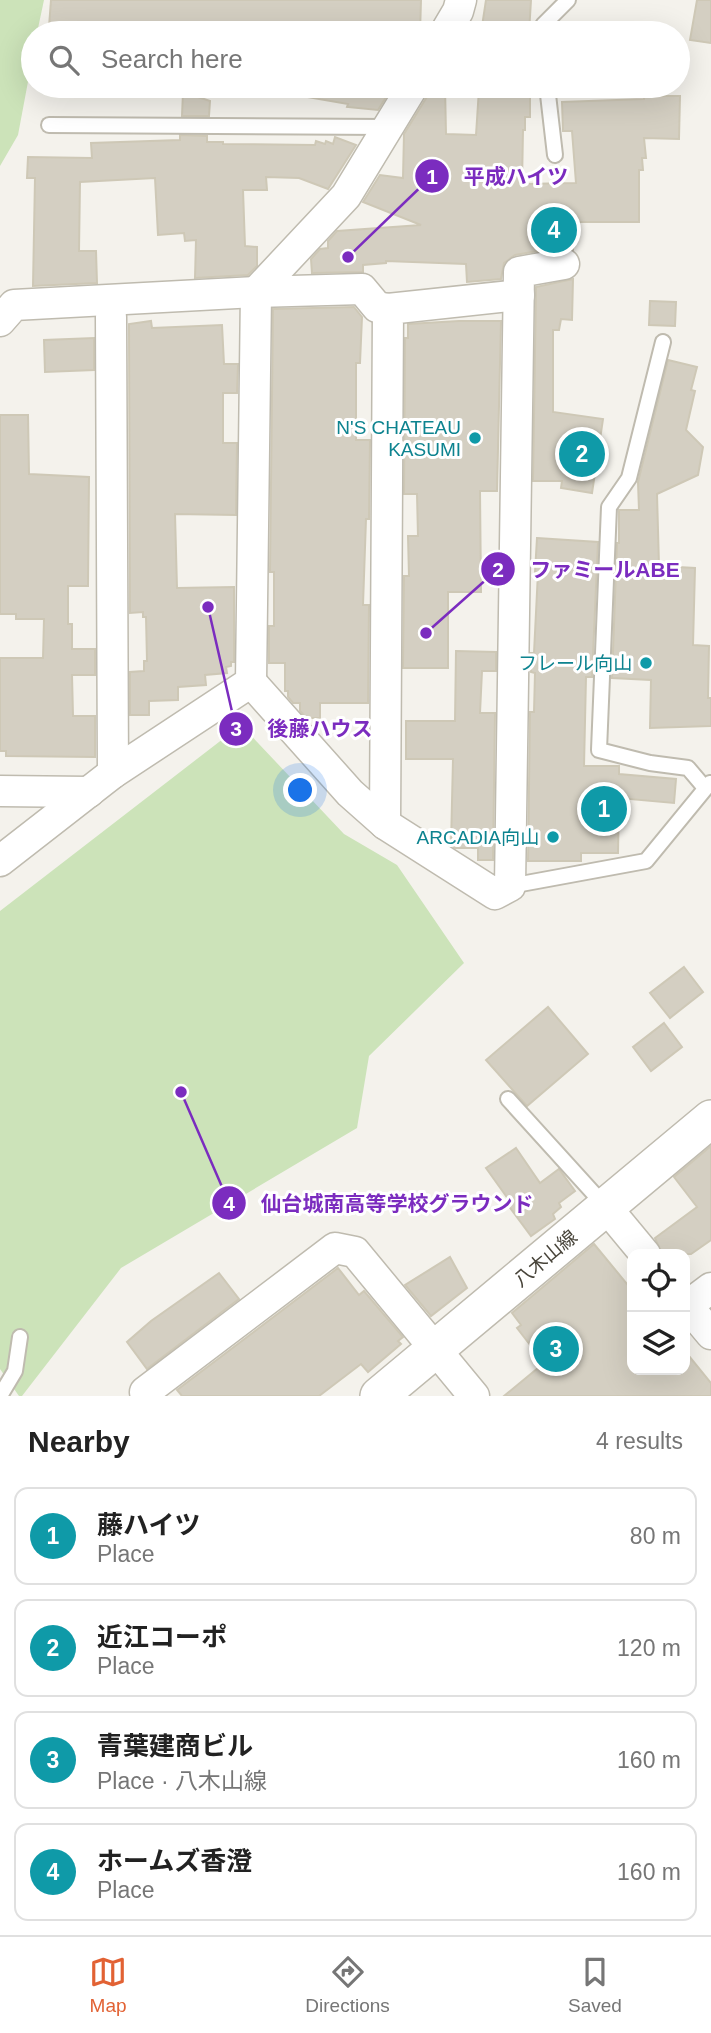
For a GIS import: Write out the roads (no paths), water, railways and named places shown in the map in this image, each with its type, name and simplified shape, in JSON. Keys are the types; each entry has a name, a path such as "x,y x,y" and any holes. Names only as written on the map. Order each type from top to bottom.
{"street":[{"path":"452,21 460,0"},
{"path":"0,321 111,317 212,308 256,292 346,196 406,98"},
{"path":"256,292 251,682 350,793 385,824 495,894 510,886 519,272 564,264"},
{"path":"0,321 14,305 256,292 362,289 377,307 388,309 519,295"},
{"path":"385,824 388,309"},
{"path":"111,317 113,773"},
{"path":"0,861 113,773 251,682"},
{"path":"0,791 89,792"},
{"name":"八木山線","path":"379,1396 711,1119"},
{"path":"606,1207 641,1249"},
{"path":"149,1396 145,1392 335,1248 355,1252 474,1396"},
{"path":"690,1301 711,1288"},
{"path":"690,1309 711,1334"}],"lane":[{"path":"547,21 568,0"},
{"path":"548,98 555,155"},
{"path":"49,125 388,127"},
{"path":"510,886 646,861 708,785 688,768 650,763 599,750 609,507 629,478 663,342"},
{"path":"508,1099 606,1207"},
{"path":"0,1396 15,1371 19,1337"}],"place":[{"name":"ホームズ香澄","path":"554,230"},
{"name":"平成ハイツ","path":"348,257"},
{"name":"N'S CHATEAU KASUMI","path":"475,438"},
{"name":"近江コーポ","path":"582,454"},
{"name":"後藤ハウス","path":"208,607"},
{"name":"ファミールABE","path":"426,633"},
{"name":"フレール向山","path":"646,663"},
{"name":"藤ハイツ","path":"604,809"},
{"name":"ARCADIA向山","path":"553,837"},
{"name":"仙台城南高等学校グラウンド","path":"181,1092"},
{"name":"青葉建商ビル","path":"556,1349"}]}
